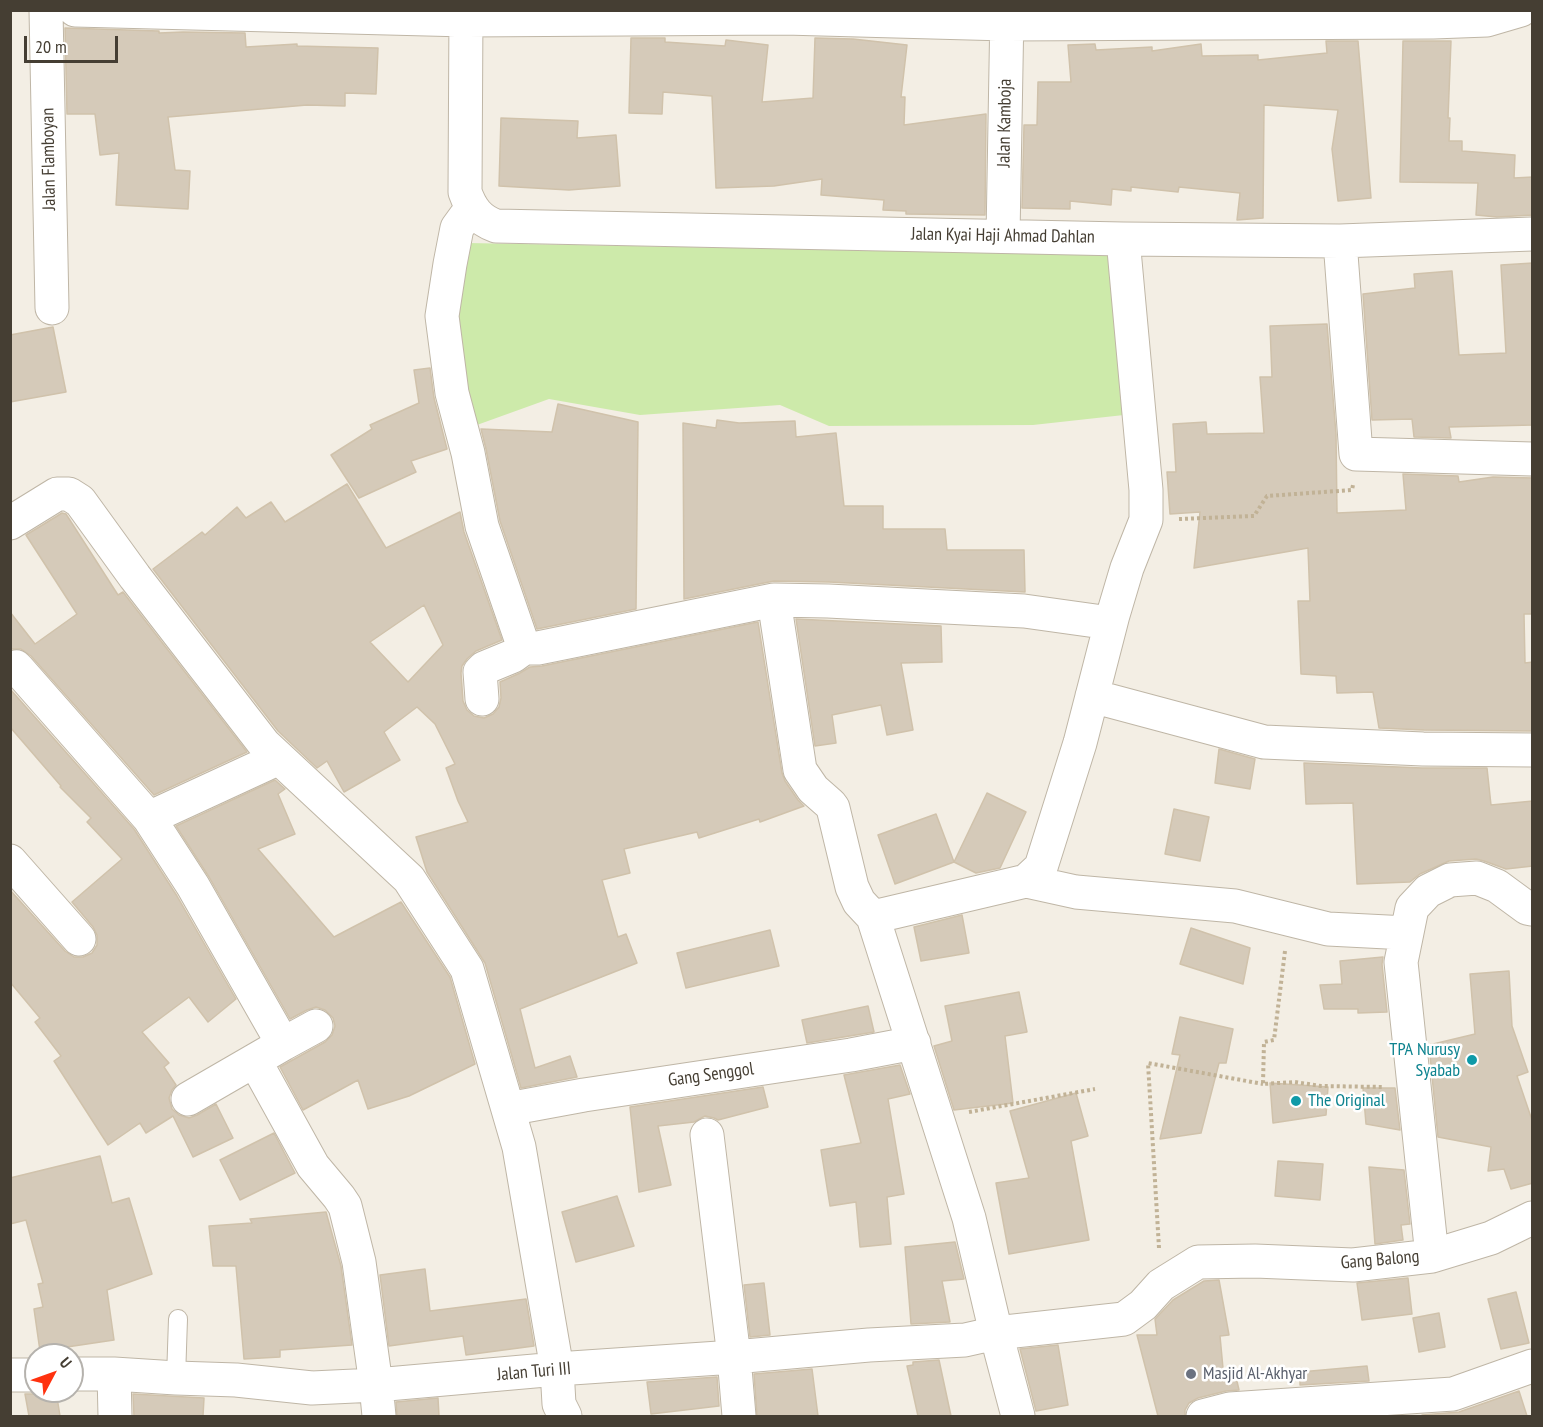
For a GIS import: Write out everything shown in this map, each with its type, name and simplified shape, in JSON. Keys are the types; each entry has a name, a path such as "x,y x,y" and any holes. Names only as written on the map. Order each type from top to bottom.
{"street":[{"name":"Jalan Flamboyan","path":"46,10 52,308"},
{"path":"75,10 1433,22 1487,20 1521,10"},
{"path":"466,15 465,192 468,203 477,214 465,217 458,228 442,316 452,393 468,453 482,526 524,648"},
{"name":"Jalan Kamboja","path":"1003,236 1006,17"},
{"name":"Jalan Kyai Haji Ahmad Dahlan","path":"477,214 486,222 496,226 1123,239 1340,241 1533,234"},
{"path":"1026,880 1041,867 1092,696 1110,623 1127,568 1146,520 1146,490 1123,239"},
{"path":"1340,241 1356,454 1533,459"},
{"path":"10,523 57,494 69,494 80,501 135,577 264,744 410,879 467,969 519,1147 557,1369 559,1404 565,1416"},
{"path":"774,600 800,770 813,789 833,808 852,887 859,902 873,916 969,1218 1018,1416"},
{"path":"482,699 480,672 524,648 538,648 774,600 1024,611 1110,623"},
{"path":"10,669 16,667 21,671 149,818 193,886 283,1044"},
{"path":"1092,696 1264,742 1423,750 1533,750"},
{"path":"149,818 279,758"},
{"path":"10,861 79,939"},
{"name":"Gang Balong","path":"996,1333 1124,1319 1143,1305 1161,1285 1198,1262 1255,1261 1353,1265 1432,1256 1401,962 1412,908 1428,891 1450,880 1477,878 1497,886 1527,908 1533,909"},
{"path":"873,916 1026,880 1076,892 1235,906 1328,929 1407,933"},
{"path":"188,1099 316,1026"},
{"name":"Gang Senggol","path":"508,1109 914,1043"},
{"path":"255,1061 313,1166 345,1206 359,1262 377,1401"},
{"path":"707,1135 739,1416"},
{"path":"1432,1256 1491,1238 1533,1218"},
{"name":"Jalan Turi III","path":"84,1374 236,1380 312,1388 377,1401 557,1369 869,1345 965,1340 996,1333"},
{"path":"1221,1414 1456,1405 1533,1366"},
{"path":"114,1374 115,1416"}],"lane":[{"path":"177,1378 178,1319"}],"path":[{"path":"1146,520 1254,516 1267,496 1352,490 1356,454"},
{"path":"1263,1084 1264,1042 1274,1040 1289,919"},
{"path":"1161,1285 1148,1063 1263,1084 1295,1082 1358,1088 1414,1087"},
{"path":"936,1118 1095,1089"}],"green space":[{"path":"467,243 1125,255 1133,414 1033,425 829,426 780,405 640,415 549,399 463,430 455,319"}],"building":[{"path":"65,28 159,31 159,33 245,33 246,47 297,44 297,46 378,48 376,94 345,93 345,106 307,105 168,117 175,170 190,171 188,209 116,205 119,153 100,155 95,114 67,114"},
{"path":"631,38 665,38 665,42 725,46 726,40 768,45 762,102 813,98 815,38 853,39 907,45 901,97 905,97 904,125 986,114 985,215 906,214 906,211 883,210 884,200 821,195 822,179 774,186 716,188 712,96 663,92 662,114 629,113"},
{"path":"1326,41 1358,41 1371,198 1338,201 1332,149 1338,110 1264,105 1263,218 1237,220 1240,193 1179,187 1178,192 1131,187 1131,191 1112,189 1111,205 1070,201 1070,209 1022,208 1024,125 1037,125 1038,82 1071,82 1068,45 1095,44 1096,50 1152,47 1152,51 1201,44 1202,56 1258,55 1258,60 1327,53"},
{"path":"1403,41 1451,41 1449,141 1462,141 1462,151 1515,155 1514,178 1533,177 1533,215 1497,217 1476,215 1478,183 1400,182"},
{"path":"501,118 578,121 577,138 616,135 620,186 569,190 499,186"},
{"path":"1533,263 1533,425 1449,427 1451,438 1414,437 1412,419 1372,420 1363,294 1415,288 1414,274 1452,271 1459,355 1506,353 1501,265"},
{"path":"1327,324 1336,434 1337,513 1406,510 1403,474 1458,476 1459,482 1493,477 1533,478 1533,614 1524,614 1525,663 1533,662 1533,731 1379,728 1373,692 1337,693 1336,676 1301,674 1298,601 1310,601 1308,548 1194,568 1200,512 1170,514 1167,472 1176,472 1173,424 1206,422 1207,434 1264,433 1260,377 1272,377 1270,326"},
{"path":"53,327 66,392 10,402 10,335"},
{"path":"430,368 434,398 447,449 411,461 416,472 359,498 331,455 372,429 370,425 419,403 414,370"},
{"path":"558,404 638,422 636,609 537,629 500,521 481,429 552,432"},
{"path":"717,420 739,423 795,421 796,437 836,433 844,506 883,506 883,529 945,529 947,550 1024,550 1025,592 774,581 684,599 683,423 716,428"},
{"path":"347,484 386,548 460,512 464,532 502,640 476,651 462,666 463,701 467,710 474,716 484,718 493,714 499,707 501,698 500,682 530,667 758,622 782,773 785,781 804,806 760,822 759,819 699,838 697,832 624,849 630,873 602,880 618,937 626,934 637,963 520,1009 535,1068 570,1056 577,1077 521,1088 485,963 427,872 416,837 468,822 446,768 455,764 435,724 417,707 384,732 400,760 344,792 327,761 317,768 278,731 153,569 202,532 205,535 237,507 246,518 271,502 285,522","holes":["424,605 443,645 408,682 370,642"]},
{"path":"62,513 66,514 118,595 123,592 247,752 154,795 31,656 21,649 10,649 10,612 35,644 77,614 26,535"},
{"path":"796,619 941,626 942,662 901,663 913,730 887,735 881,705 832,715 836,743 815,746"},
{"path":"10,689 134,829 177,896 236,999 208,1022 189,997 142,1032 169,1063 164,1067 176,1085 169,1098 172,1109 179,1115 189,1118 216,1104 233,1138 193,1157 173,1116 146,1133 140,1123 108,1145 54,1061 61,1056 35,1022 40,1018 10,982 10,890 65,951 74,957 83,957 92,953 97,945 97,935 72,902 122,859 87,822 91,818 60,787 10,727"},
{"path":"1219,749 1255,759 1250,789 1215,783"},
{"path":"1304,763 1487,768 1491,805 1533,801 1533,866 1506,869 1476,859 1449,861 1420,874 1410,882 1357,884 1353,803 1306,804"},
{"path":"275,780 285,789 278,794 295,834 258,849 334,937 401,902 450,977 475,1064 409,1096 368,1109 358,1080 303,1110 280,1067 325,1042 332,1035 335,1026 333,1018 325,1010 316,1007 290,1019 209,877 176,826"},
{"path":"987,793 1026,812 1000,868 976,873 954,862"},
{"path":"1174,809 1209,817 1200,861 1165,854"},
{"path":"936,814 954,862 895,884 878,835"},
{"path":"962,915 969,953 921,961 914,927"},
{"path":"1191,928 1250,948 1243,984 1180,964"},
{"path":"770,930 779,966 686,988 677,953"},
{"path":"1383,957 1387,1012 1358,1013 1358,1009 1324,1009 1320,985 1342,984 1340,961"},
{"path":"1509,971 1512,1026 1528,1072 1517,1076 1533,1123 1533,1183 1511,1189 1504,1169 1488,1171 1491,1147 1438,1137 1429,1045 1475,1034 1470,974"},
{"path":"1019,992 1027,1032 1005,1036 1013,1103 954,1110 934,1046 952,1041 945,1006"},
{"path":"868,1006 874,1032 807,1043 802,1020"},
{"path":"1180,1017 1233,1029 1226,1063 1219,1063 1201,1133 1160,1139 1180,1055 1172,1054"},
{"path":"900,1065 910,1094 888,1099 904,1194 887,1197 891,1244 860,1247 856,1202 830,1206 821,1150 861,1143 844,1075"},
{"name":"The Original","path":"1270,1083 1328,1087 1326,1115 1273,1123"},
{"path":"763,1087 768,1107 718,1120 705,1116 694,1122 658,1126 671,1185 639,1192 630,1107"},
{"path":"1363,1088 1395,1088 1400,1130 1366,1124"},
{"path":"1076,1093 1088,1136 1071,1141 1089,1240 1009,1254 996,1183 1029,1178 1010,1111"},
{"path":"274,1133 295,1173 240,1200 220,1160"},
{"path":"100,1156 112,1203 129,1198 152,1274 107,1290 114,1340 84,1344 39,1343 34,1309 43,1307 38,1284 43,1283 26,1220 10,1224 10,1178"},
{"path":"1278,1161 1323,1164 1320,1200 1275,1196"},
{"path":"1369,1167 1404,1170 1410,1224 1401,1225 1403,1240 1375,1244"},
{"path":"617,1196 634,1246 576,1262 562,1212"},
{"path":"326,1212 341,1266 352,1345 280,1350 280,1357 244,1359 236,1266 213,1266 209,1226 252,1223 250,1219"},
{"path":"955,1242 964,1279 942,1281 950,1322 911,1324 905,1247"},
{"path":"425,1269 430,1311 526,1299 534,1346 466,1355 463,1336 389,1346 380,1275"},
{"path":"1408,1278 1412,1314 1362,1320 1357,1283"},
{"name":"Masjid Al-Akhyar","path":"1219,1280 1229,1335 1220,1336 1224,1379 1236,1377 1239,1390 1198,1398 1189,1403 1185,1416 1158,1416 1137,1335 1157,1335 1155,1319 1173,1300 1204,1281"},
{"path":"764,1283 770,1335 750,1337 744,1285"},
{"path":"1516,1292 1529,1343 1501,1349 1488,1299"},
{"path":"1439,1313 1445,1347 1419,1352 1413,1318"},
{"path":"1058,1345 1068,1405 1036,1411 1020,1349"},
{"path":"939,1360 951,1416 918,1416 907,1366 913,1365 913,1362"},
{"path":"1367,1366 1369,1381 1300,1385 1300,1372"},
{"path":"812,1369 818,1416 757,1416 754,1374"},
{"path":"717,1377 719,1406 651,1414 647,1382"},
{"path":"1519,1391 1527,1416 1422,1415 1459,1412"},
{"path":"133,1394 204,1398 203,1416 134,1416"},
{"path":"438,1398 439,1416 397,1416 396,1402"},
{"path":"27,1403 58,1403 60,1416 29,1416"}],"place":[{"name":"TPA Nurusy Syabab","path":"1472,1060"},
{"name":"The Original","path":"1296,1101"},
{"name":"Masjid Al-Akhyar","path":"1191,1374"}]}
